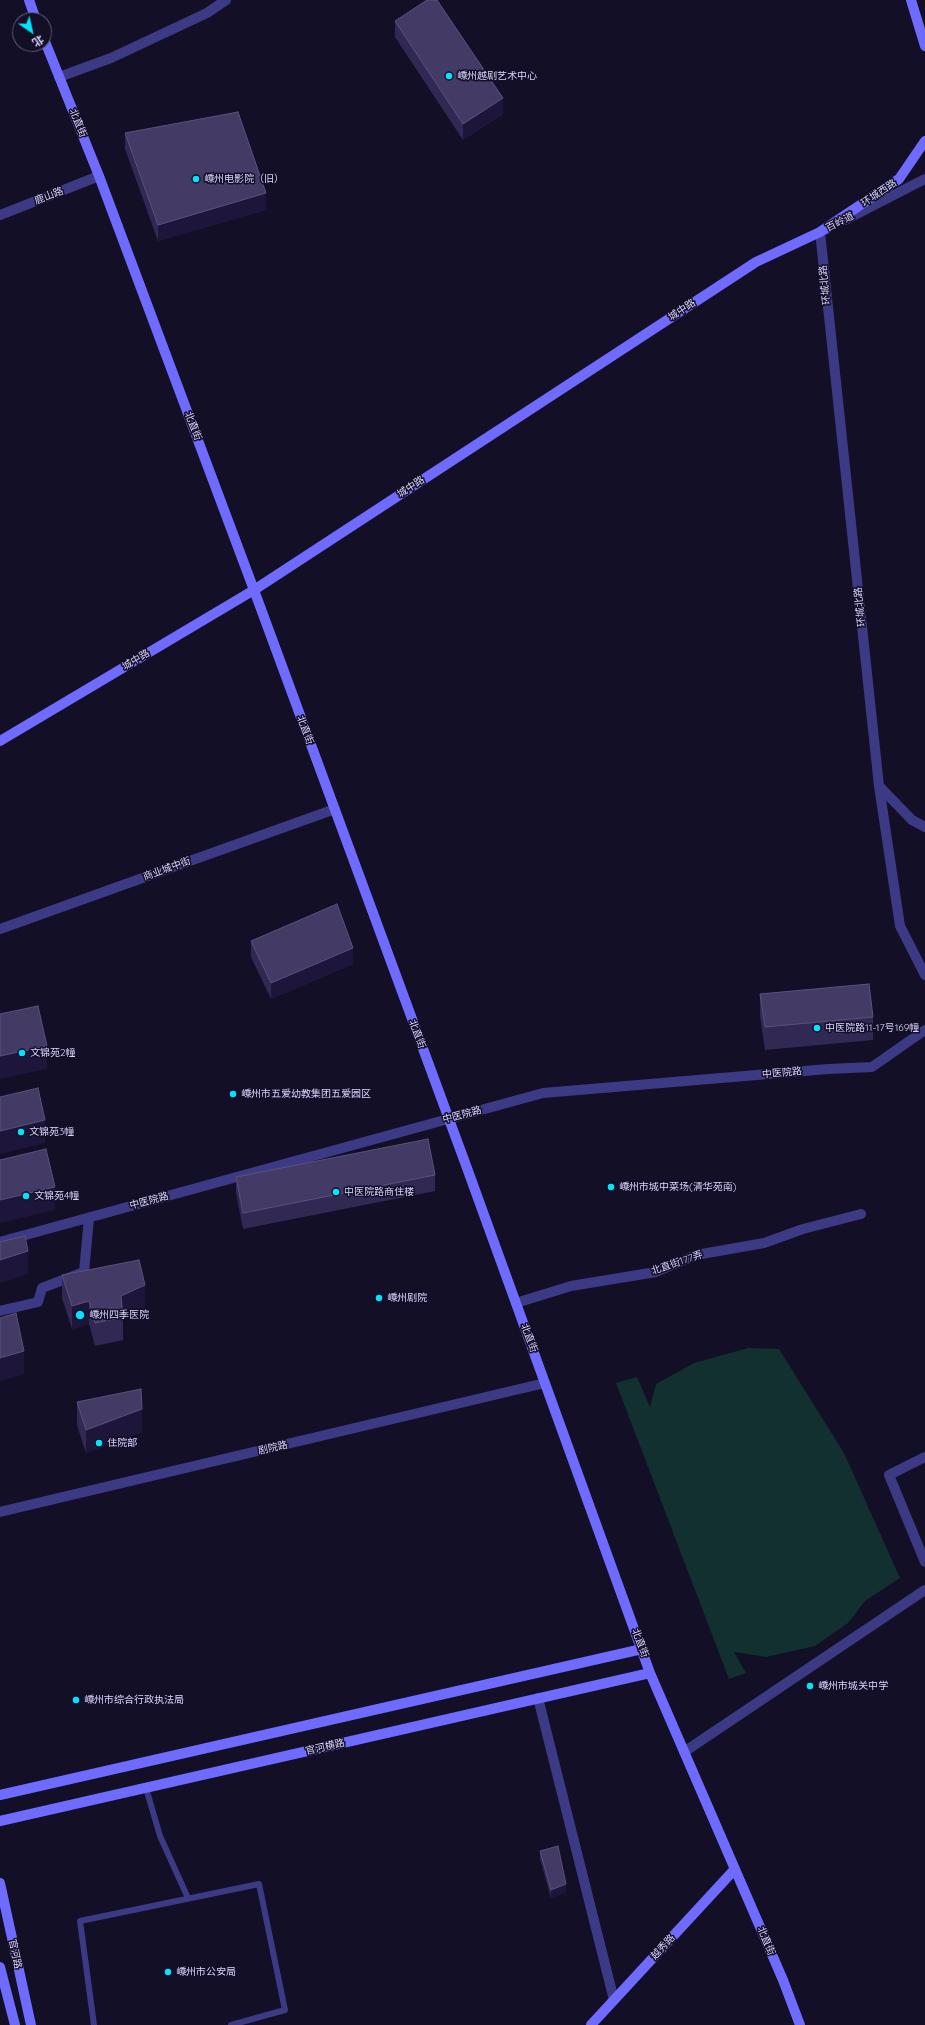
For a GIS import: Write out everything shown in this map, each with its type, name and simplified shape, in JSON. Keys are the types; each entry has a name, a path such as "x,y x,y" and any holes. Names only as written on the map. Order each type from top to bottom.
{"street":[{"path":"28,0 33,12"},
{"path":"59,78 111,58 207,12 226,0"},
{"path":"911,0 925,46"},
{"name":"北直街","path":"49,52 99,176 254,590 449,1119 650,1673 735,1869 800,2025"},
{"name":"环城西路","path":"820,232 899,179 925,140"},
{"name":"鹿山路","path":"0,215 99,176"},
{"name":"百岭道","path":"820,232 925,179"},
{"name":"城中路","path":"0,741 254,590 756,262 820,232"},
{"name":"环城北路","path":"820,232 879,786 900,926 925,975"},
{"path":"879,786 912,820 925,827"},
{"name":"商业城中街","path":"0,929 335,809"},
{"name":"中医院路","path":"0,1242 543,1093 828,1069 872,1067 925,1030"},
{"name":"北直街177弄","path":"516,1303 571,1286 656,1272 696,1255 764,1243 803,1229 861,1214"},
{"path":"0,1311 38,1302 42,1288 84,1272 89,1218"},
{"name":"剧院路","path":"0,1512 545,1383"},
{"path":"925,1457 888,1475 925,1562"},
{"path":"684,1752 925,1590"},
{"path":"0,1795 642,1648"},
{"name":"官河横路","path":"0,1821 650,1673"},
{"path":"538,1698 614,2000"},
{"name":"越秀路","path":"591,2025 735,1869"},
{"name":"官河路","path":"0,1883 31,2025"},
{"name":"官河路","path":"0,1967 14,2025"}],"lane":[{"path":"146,1788 160,1836 188,1898"},
{"path":"94,2025 80,1921 259,1884 285,2010 232,2025"}],"green space":[{"path":"748,1348 779,1349 844,1453 900,1578 865,1601 848,1623 815,1646 766,1657 734,1652 746,1673 729,1679 616,1383 637,1377 650,1407 656,1384 694,1363"}],"building":[{"name":"嵊州越剧艺术中心","path":"427,0 437,0 503,98 463,124 395,21"},
{"name":"嵊州电影院（旧）","path":"238,112 266,193 158,225 125,133"},
{"path":"337,904 353,948 271,983 251,941"},
{"path":"869,984 873,1017 765,1027 760,994"},
{"path":"38,1006 47,1046 0,1056 0,1014"},
{"path":"38,1088 45,1120 0,1131 0,1097"},
{"path":"428,1139 435,1175 243,1213 236,1177"},
{"path":"46,1149 55,1187 0,1200 0,1160"},
{"path":"25,1236 28,1251 0,1260 0,1242"},
{"path":"139,1260 145,1285 121,1296 123,1317 95,1323 89,1301 72,1306 62,1275"},
{"path":"16,1313 24,1351 0,1358 0,1318"},
{"path":"141,1389 142,1409 86,1430 77,1402"},
{"path":"558,1846 566,1884 551,1890 540,1851"}],"place":[{"name":"嵊州越剧艺术中心","path":"449,76"},
{"name":"嵊州电影院（旧）","path":"196,179"},
{"name":"中医院路11-17号169幢","path":"817,1028"},
{"name":"文锦苑2幢","path":"22,1053"},
{"name":"嵊州市五爱幼教集团五爱园区","path":"233,1094"},
{"name":"文锦苑3幢","path":"21,1132"},
{"name":"嵊州市城中菜场(清华苑南)","path":"611,1187"},
{"name":"中医院路商住楼","path":"336,1192"},
{"name":"文锦苑4幢","path":"26,1196"},
{"name":"嵊州剧院","path":"379,1298"},
{"name":"嵊州四季医院","path":"80,1315"},
{"name":"住院部","path":"99,1443"},
{"name":"嵊州市城关中学","path":"810,1686"},
{"name":"嵊州市综合行政执法局","path":"76,1700"},
{"name":"嵊州市公安局","path":"168,1972"}]}
